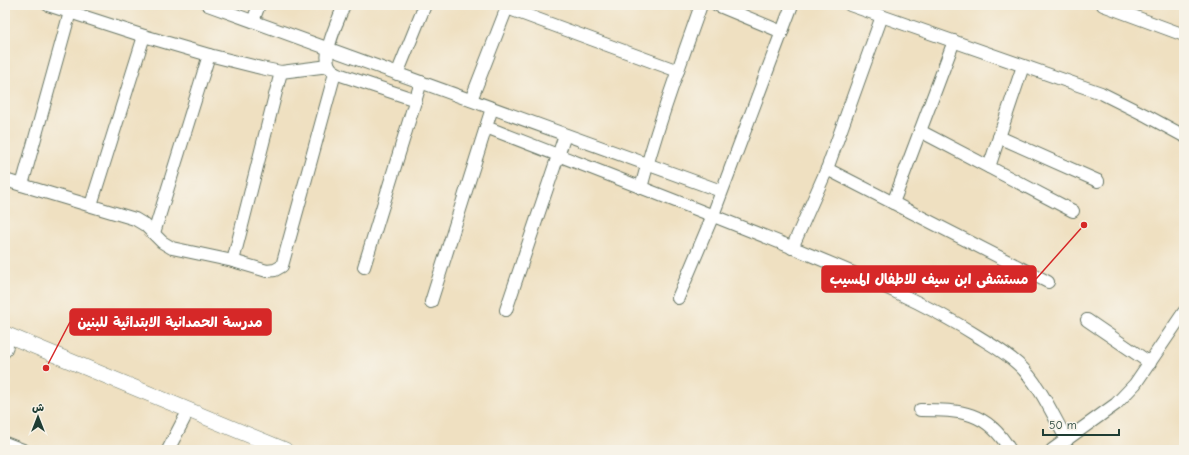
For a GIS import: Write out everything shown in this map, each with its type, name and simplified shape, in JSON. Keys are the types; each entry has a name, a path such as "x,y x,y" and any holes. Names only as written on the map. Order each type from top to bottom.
{"main road":[{"path":"5,344 259,450"},
{"path":"5,344 285,450"}],"street":[{"path":"48,5 73,9 144,36 209,55 281,72 332,70 416,100"},
{"path":"208,5 721,191"},
{"path":"253,21 259,5"},
{"path":"5,180 135,219 145,225 162,242 172,248 232,261 267,271 275,270 282,266 332,70 326,57 328,48 344,5"},
{"path":"397,74 426,5"},
{"path":"641,188 647,165 701,5"},
{"path":"717,5 782,32"},
{"path":"678,298 713,215 792,5"},
{"path":"850,5 1100,93 1184,136"},
{"path":"1103,5 1184,35"},
{"path":"471,100 507,6 678,71"},
{"path":"22,185 73,9"},
{"path":"792,248 827,169 882,16"},
{"path":"91,205 144,36"},
{"path":"893,203 954,41"},
{"path":"154,233 209,55"},
{"path":"989,167 1023,66"},
{"path":"232,261 281,72"},
{"path":"364,267 421,82"},
{"path":"431,302 492,108"},
{"path":"486,127 713,215 859,276 960,325 1016,362 1035,383 1067,440"},
{"path":"920,131 1073,211"},
{"path":"506,310 565,135"},
{"path":"999,137 1098,181"},
{"path":"827,169 1048,282"},
{"path":"1052,450 1116,404 1150,363 1184,312"},
{"path":"1087,320 1150,363"},
{"path":"920,410 945,410 976,416 990,425 1010,450"},
{"path":"168,450 184,419"},
{"path":"5,443 23,450"}],"place":[{"name":"مستشفى ابن سيف للاطفال المسيب","path":"1084,225"},
{"name":"مدرسة الحمدانية الابتدائية للبنين","path":"46,368"}]}
